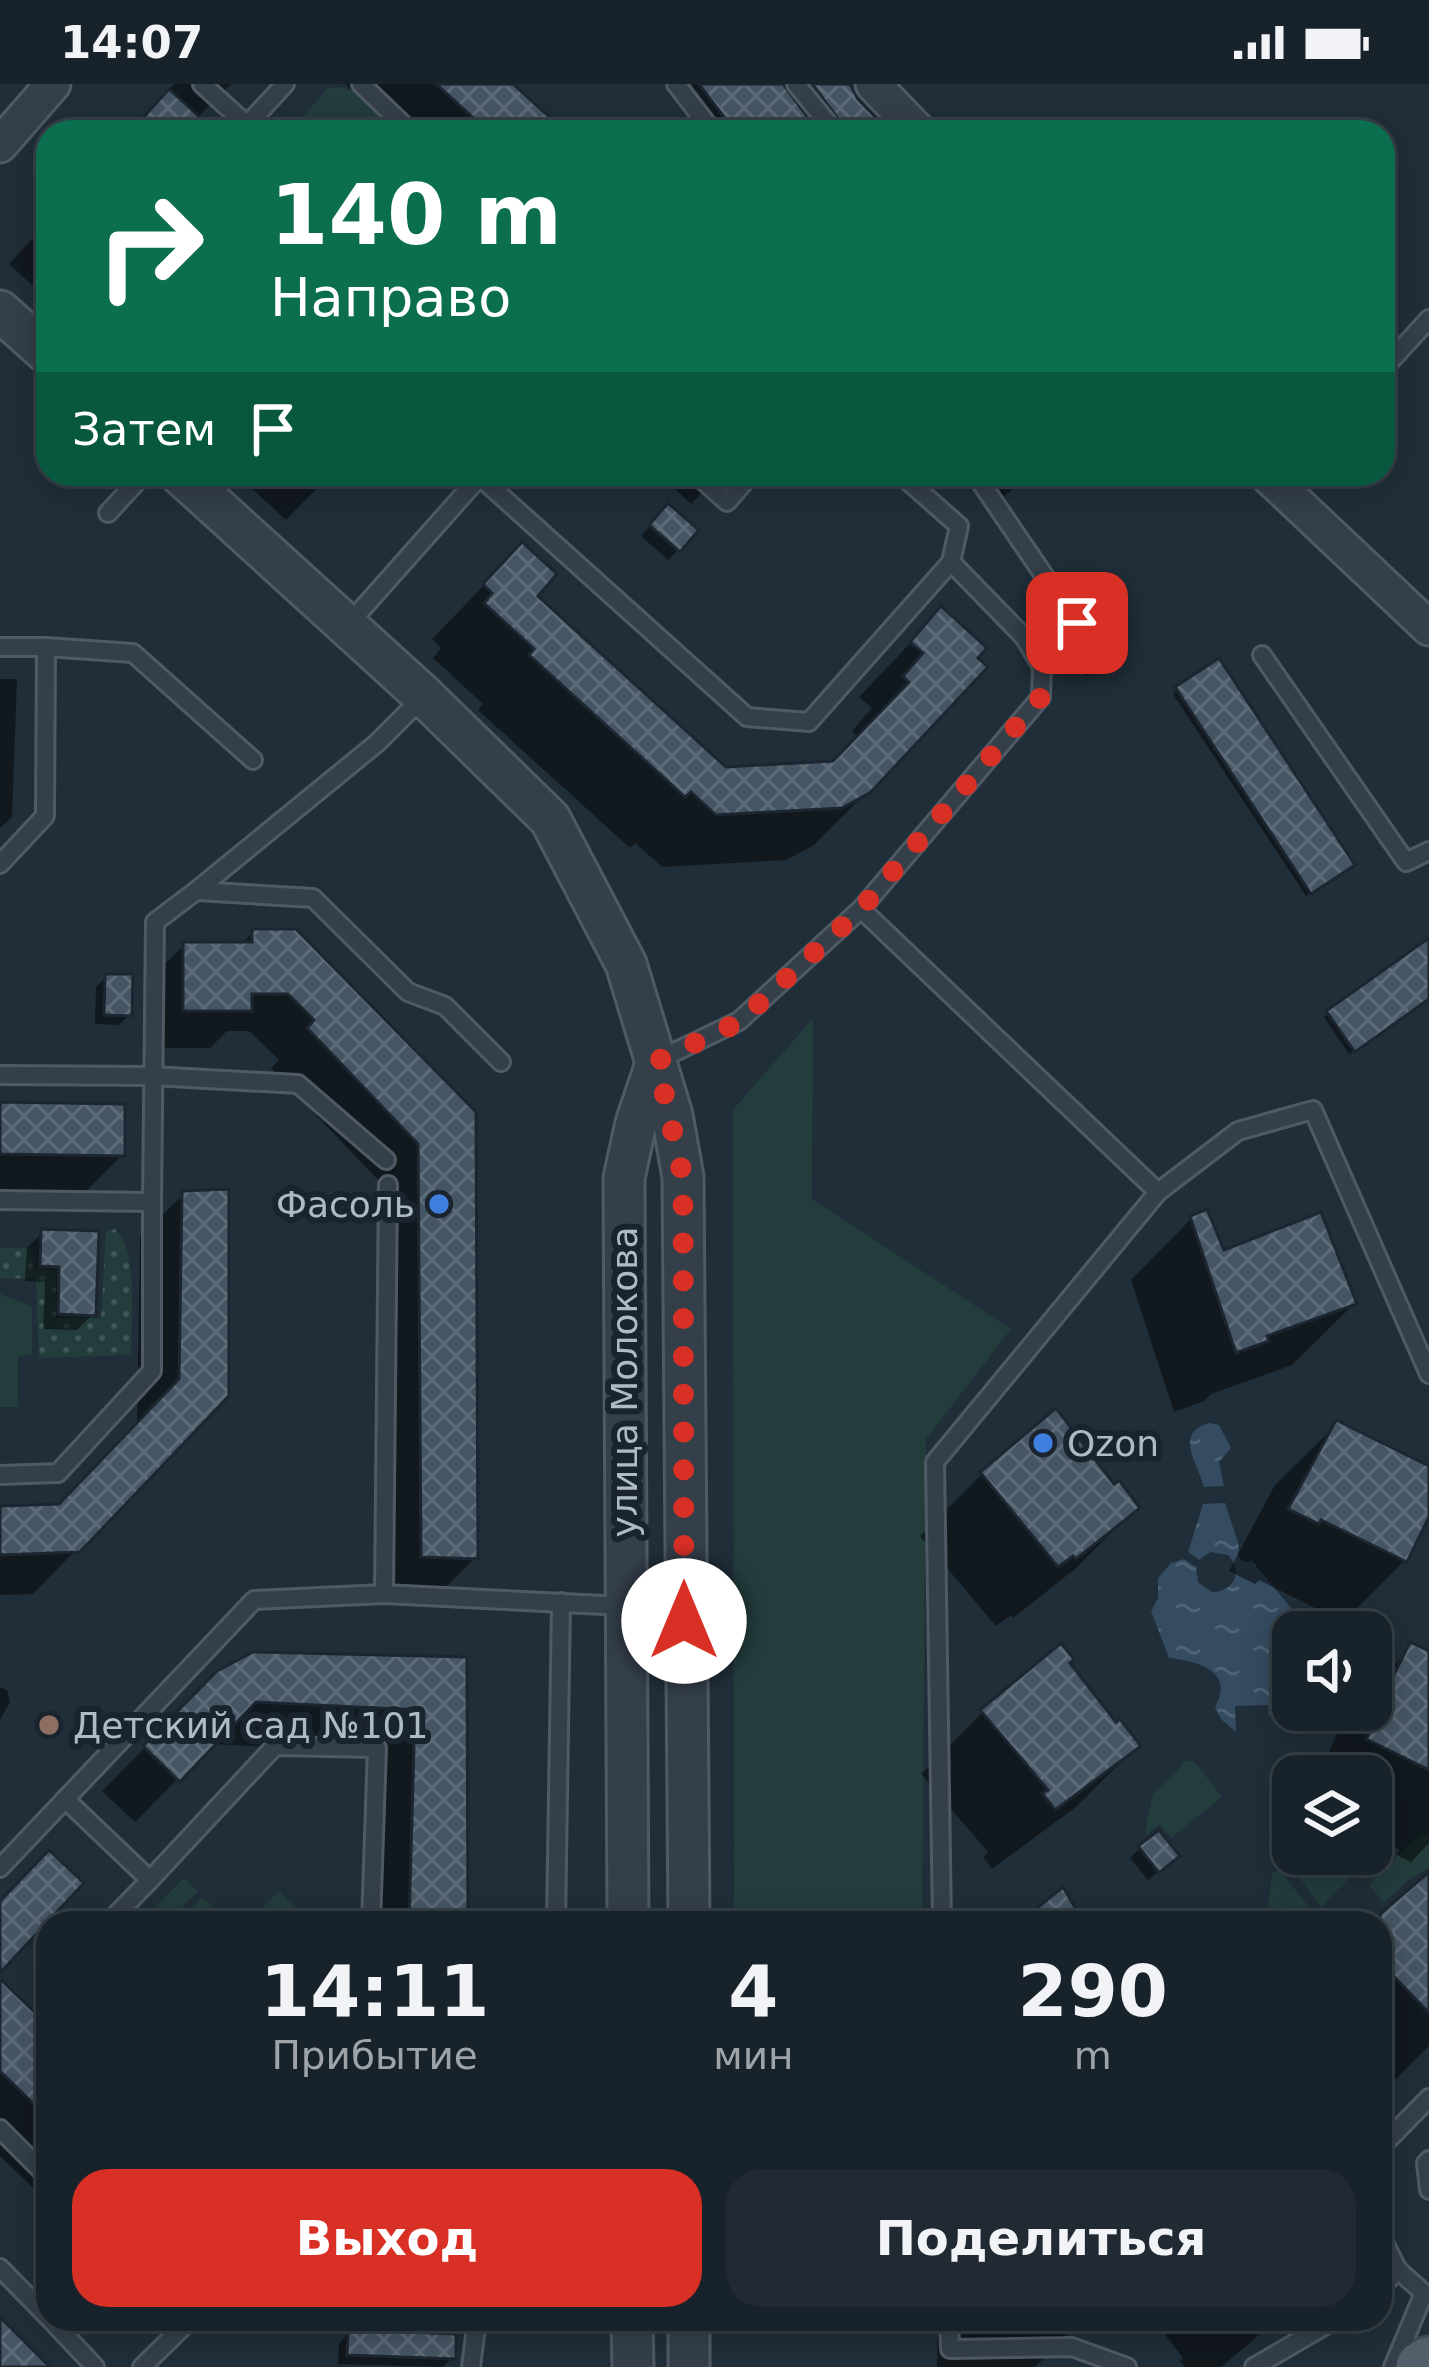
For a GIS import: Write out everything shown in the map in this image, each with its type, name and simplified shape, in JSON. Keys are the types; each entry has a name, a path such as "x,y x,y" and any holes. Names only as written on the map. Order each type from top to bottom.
{"street":[{"path":"0,145 53,84"},
{"path":"873,84 908,120"},
{"path":"0,311 36,343"},
{"name":"улица Молокова","path":"193,486 550,819 626,964 657,1061 683,1177 689,1911"},
{"path":"1283,486 1429,628"},
{"name":"улица Молокова","path":"628,1911 624,1178 657,1061"},
{"path":"632,2331 632,2367"},
{"path":"689,2331 689,2367"}],"lane":[{"path":"202,84 236,120"},
{"path":"251,120 285,84"},
{"path":"361,84 398,120"},
{"path":"676,84 704,120"},
{"path":"796,84 825,120"},
{"path":"1395,356 1429,319"},
{"path":"108,513 133,486"},
{"path":"347,626 471,486"},
{"path":"493,486 747,717 809,722 951,562 959,526 914,486"},
{"path":"709,486 727,502 741,486"},
{"path":"983,486 1077,623 1042,667"},
{"path":"657,1061 739,1022 861,909 1041,697 1042,667 1024,637 951,562"},
{"path":"0,864 45,816 46,646"},
{"path":"0,647 133,653 253,760"},
{"path":"1262,655 1406,862 1429,851"},
{"path":"0,1475 58,1473 152,1371 155,922 376,743 424,697"},
{"path":"196,891 313,898 408,992 445,1006 501,1062"},
{"path":"861,909 1158,1192"},
{"path":"0,1075 298,1084 386,1160"},
{"path":"942,1911 935,1462 1158,1192 1238,1131 1313,1110 1429,1374"},
{"path":"383,1594 388,1186"},
{"path":"0,1201 152,1202"},
{"path":"0,1868 254,1600 383,1594 624,1606"},
{"path":"556,1911 561,1602"},
{"path":"120,1911 275,1746 377,1748 371,1911"},
{"path":"65,1799 150,1880"},
{"path":"1392,2136 1429,2098"},
{"path":"0,2129 36,2165"},
{"path":"1429,2160 1429,2190"},
{"path":"1392,2258 1398,2270 1426,2294 1393,2367"},
{"path":"0,2268 36,2305"},
{"path":"1392,2276 1398,2270"},
{"path":"61,2331 95,2367"},
{"path":"142,2367 176,2331"},
{"path":"471,2367 476,2331"},
{"path":"949,2331 950,2349 1072,2347 1127,2367"},
{"path":"1254,2367 1316,2331"}],"green space":[{"path":"328,88 353,91 386,120 300,120"},
{"path":"813,1018 812,1199 1011,1329 926,1439 922,1911 734,1911 733,1110"},
{"path":"115,1229 131,1271 131,1355 39,1358 36,1279 0,1278 0,1248 33,1248 34,1269 56,1271 56,1318 101,1318 106,1231"},
{"path":"0,1294 32,1306 32,1355 18,1356 18,1407 0,1407"},
{"path":"1184,1760 1195,1762 1222,1797 1171,1838 1160,1824 1147,1835 1153,1793"},
{"path":"1420,1833 1429,1837 1429,1868 1384,1903 1369,1885 1379,1875 1392,1875 1392,1862"},
{"path":"1272,1873 1284,1875 1312,1911 1267,1911"},
{"path":"1297,1875 1352,1875 1321,1907"},
{"path":"184,1878 198,1891 179,1911 152,1911"},
{"path":"279,1891 300,1911 260,1911"},
{"path":"202,1897 216,1911 188,1911"}],"water":[{"path":"1209,1423 1219,1425 1231,1448 1219,1462 1224,1486 1204,1487 1191,1450 1192,1434"},
{"path":"1225,1503 1238,1556 1244,1562 1252,1561 1291,1608 1272,1611 1272,1716 1268,1705 1235,1706 1236,1732 1215,1707 1220,1695 1217,1677 1192,1662 1169,1658 1151,1611 1158,1598 1158,1578 1171,1563 1184,1559 1196,1567 1198,1582 1212,1592 1226,1588 1234,1579 1235,1567 1228,1555 1210,1552 1199,1560 1188,1552 1203,1504"}],"building":[{"path":"436,84 513,84 553,120 476,120"},
{"path":"699,84 783,84 810,120 726,120"},
{"path":"812,84 850,84 878,120 839,120"},
{"path":"169,89 203,120 141,120"},
{"path":"668,503 699,530 680,552 649,525"},
{"path":"522,542 557,574 538,596 726,767 833,761 909,682 903,676 923,653 910,642 941,606 987,648 978,658 988,667 871,792 842,808 716,815 691,792 685,797 529,655 534,649 484,603 492,593 483,584"},
{"path":"1100,638 1114,661 1091,675 1077,651"},
{"path":"1219,658 1355,865 1311,894 1175,687"},
{"path":"252,929 296,929 476,1112 478,1559 421,1557 418,1144 307,1028 314,1020 288,994 252,994 252,1011 183,1011 183,942 252,942"},
{"path":"1429,938 1429,999 1355,1052 1326,1011"},
{"path":"105,974 133,974 132,1016 104,1015"},
{"path":"0,1102 125,1104 125,1156 0,1154"},
{"path":"229,1189 229,1396 80,1552 0,1555 0,1506 59,1504 179,1379 182,1191"},
{"path":"1207,1209 1224,1250 1321,1212 1357,1304 1267,1336 1269,1341 1236,1353 1190,1216"},
{"path":"41,1229 99,1231 96,1316 58,1314 59,1267 40,1266"},
{"path":"1056,1408 1114,1484 1119,1480 1140,1508 1076,1559 1073,1556 1058,1567 980,1472"},
{"path":"1336,1420 1429,1466 1429,1517 1407,1562 1288,1509"},
{"path":"1410,1642 1429,1651 1429,1770 1366,1739 1370,1731 1392,1731 1392,1678"},
{"path":"1061,1643 1074,1659 1070,1663 1141,1746 1055,1810 1042,1793 1048,1790 980,1710"},
{"path":"253,1652 467,1657 468,1911 409,1911 415,1710 256,1702 180,1782 143,1746 217,1671"},
{"path":"1159,1830 1180,1856 1159,1873 1138,1846"},
{"path":"49,1850 84,1883 58,1911 36,1911 36,1934 0,1973 0,1901"},
{"path":"1429,1872 1429,2013 1392,1974 1392,1911 1384,1911"},
{"path":"1063,1887 1077,1911 1033,1911"},
{"path":"0,1979 36,2014 36,2106 0,2071"},
{"path":"0,2317 50,2367 0,2367"},
{"path":"348,2331 456,2334 456,2359 347,2355"}],"place":[{"name":"Фасоль","path":"439,1204"},
{"name":"Ozon","path":"1043,1443"},
{"name":"Детский сад №101","path":"49,1725"}],"route":[{"path":"684,1621 683,1177 657,1061 739,1022 861,909 1041,697 1042,667 1077,623"}]}
